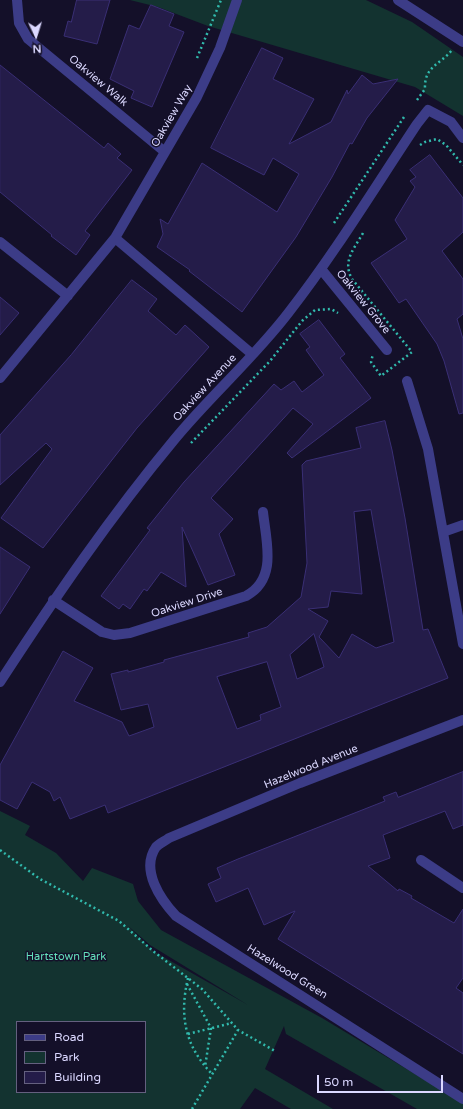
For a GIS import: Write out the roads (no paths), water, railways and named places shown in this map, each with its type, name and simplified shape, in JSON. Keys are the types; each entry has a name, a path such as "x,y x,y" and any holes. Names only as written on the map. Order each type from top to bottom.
{"street":[{"name":"Oakview Walk","path":"17,0 19,23 28,39 165,152"},
{"name":"Oakview Way","path":"0,378 115,238 197,97 220,48 237,0"},
{"path":"398,0 461,41"},
{"name":"Oakview Avenue","path":"0,682 53,600 102,532 174,439 288,313 321,269 414,128 428,110 451,122 463,138"},
{"path":"115,238 252,354"},
{"path":"0,242 68,296"},
{"name":"Oakview Grove","path":"321,269 387,350"},
{"path":"407,381 428,449 463,644"},
{"name":"Oakview Drive","path":"53,600 102,632 114,635 130,633 225,604 246,596 256,589 266,573 268,552 263,512"},
{"path":"443,532 463,525"},
{"name":"Hazelwood Avenue","path":"169,838 300,783 463,720"},
{"name":"Hazelwood Green","path":"169,838 157,846 152,854 150,865 152,876 158,892 165,904 176,916 463,1099"},
{"path":"421,860 463,888"}],"park label":[{"name":"Hartstown Park","path":"66,957"}]}
